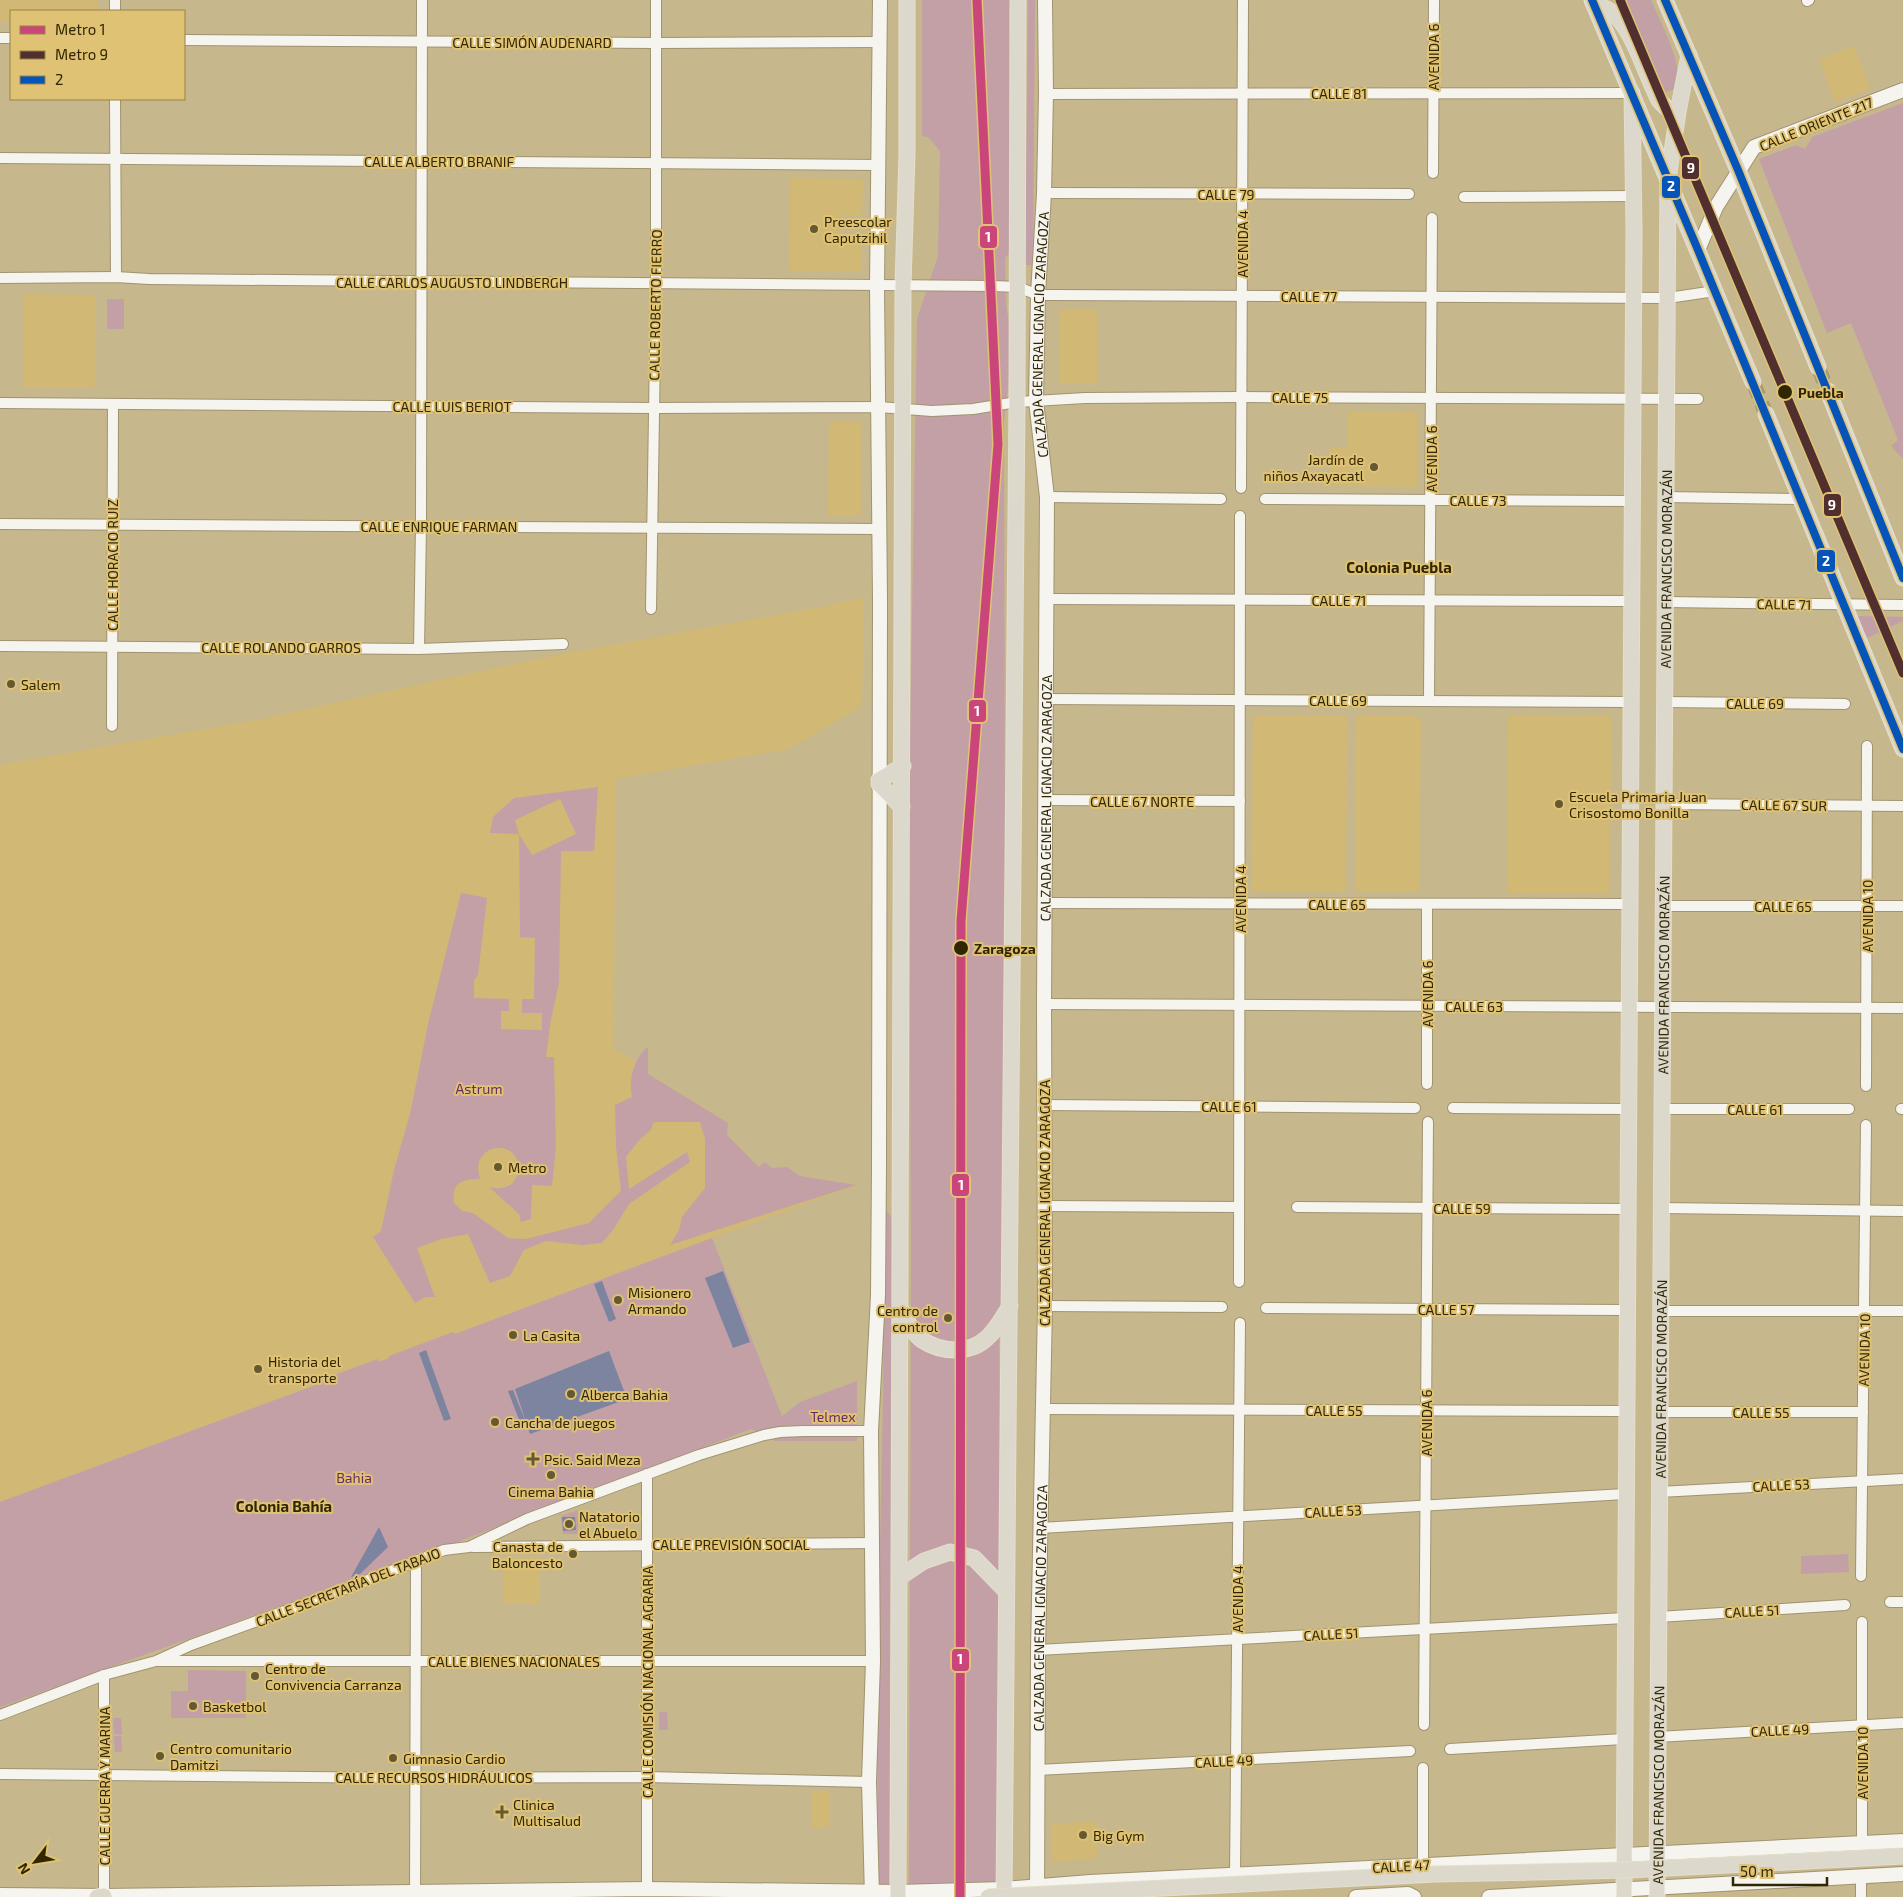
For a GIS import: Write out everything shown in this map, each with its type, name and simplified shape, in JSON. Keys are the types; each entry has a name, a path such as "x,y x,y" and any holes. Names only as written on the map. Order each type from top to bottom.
{"main road":[{"path":"871,1894 869,1782 872,1661 871,1432 878,1295 880,600 877,286 880,0"},
{"path":"898,1894 903,286 907,154 907,0"},
{"name":"CALZADA GENERAL IGNACIO ZARAGOZA","path":"1004,1893 1018,402 1018,0"},
{"name":"CALZADA GENERAL IGNACIO ZARAGOZA","path":"1037,1892 1038,1650 1045,1306 1044,1004 1047,497 1036,401 1038,295 1044,193 1045,0"},
{"path":"1665,0 1738,170 1818,367"},
{"path":"1592,2 1753,382"},
{"path":"1592,2 1609,10 1617,17 1628,33 1659,100 1665,108 1678,112"},
{"name":"AVENIDA FRANCISCO MORAZÁN","path":"1657,1892 1668,179 1689,55"},
{"name":"CALLE ORIENTE 217","path":"1698,250 1716,207 1754,147 1903,90"},
{"path":"1624,1893 1632,93"},
{"path":"1828,391 1903,578"},
{"path":"1766,414 1903,749"},
{"path":"879,782 903,766"},
{"path":"879,782 902,807"},
{"path":"901,1308 911,1328 922,1340 944,1349 961,1350 987,1338 1000,1323 1010,1304"},
{"path":"900,1577 924,1561 950,1552 974,1558 1006,1590"},
{"name":"CALLE 47","path":"0,1894 102,1897 415,1895 647,1889 820,1894 1004,1893 1037,1892 1090,1882 1903,1841"},
{"path":"988,1897 1436,1874 1628,1870 1903,1856"},
{"path":"1489,1897 1657,1892 1903,1874"},
{"path":"1074,1897 1077,1888 1090,1882"},
{"path":"1356,1897 1411,1895"}],"street":[{"path":"419,649 423,161 422,0"},
{"name":"CALLE ROBERTO FIERRO","path":"651,609 656,284 656,0"},
{"name":"AVENIDA 4","path":"1241,488 1244,0"},
{"name":"AVENIDA 6","path":"1433,173 1434,0"},
{"name":"CALLE SIMÓN AUDENARD","path":"185,40 656,43 880,42"},
{"name":"CALLE 81","path":"1046,94 1632,93"},
{"path":"115,100 116,277"},
{"name":"CALLE ALBERTO BRANIF","path":"0,158 878,165"},
{"name":"CALLE 79","path":"1044,193 1409,194"},
{"path":"1464,197 1633,196"},
{"name":"AVENIDA 6","path":"1429,701 1432,218"},
{"name":"CALLE CARLOS AUGUSTO LINDBERGH","path":"0,278 116,277 422,283 903,286"},
{"name":"CALLE 77","path":"903,286 1018,287 1038,295 1668,298 1715,291"},
{"name":"CALLE 75","path":"904,409 932,411 973,409 1018,402 1085,398 1698,399"},
{"name":"CALLE LUIS BERIOT","path":"0,403 654,408 879,407 904,409"},
{"name":"CALLE HORACIO RUIZ","path":"112,404 112,726"},
{"path":"1047,497 1221,499"},
{"path":"1666,497 1800,499"},
{"name":"CALLE 73","path":"1265,499 1631,501"},
{"name":"AVENIDA 4","path":"1240,516 1240,1282"},
{"name":"CALLE ENRIQUE FARMAN","path":"0,524 878,529"},
{"name":"CALLE 71","path":"1047,599 1630,601"},
{"name":"CALLE 71","path":"1666,602 1903,606"},
{"name":"CALLE ROLANDO GARROS","path":"0,646 419,649 563,644"},
{"name":"CALLE 69","path":"1046,699 1630,702"},
{"name":"CALLE 69","path":"1665,702 1845,704"},
{"name":"AVENIDA 10","path":"1866,1086 1867,746"},
{"name":"CALLE 67 NORTE","path":"1045,800 1240,801"},
{"name":"CALLE 67 SUR","path":"1664,804 1903,806"},
{"name":"CALLE 65","path":"1045,903 1629,904"},
{"name":"AVENIDA 6","path":"1427,904 1428,1084"},
{"name":"CALLE 65","path":"1663,906 1903,906"},
{"name":"CALLE 63","path":"1044,1004 1903,1008"},
{"name":"CALLE 61","path":"1044,1105 1415,1108"},
{"path":"1453,1108 1628,1109"},
{"name":"CALLE 61","path":"1662,1109 1849,1109"},
{"name":"AVENIDA 6","path":"1424,1725 1428,1122"},
{"name":"AVENIDA 10","path":"1861,1576 1866,1125"},
{"path":"1044,1206 1240,1207"},
{"name":"CALLE 59","path":"1297,1207 1627,1209"},
{"path":"1661,1208 1903,1211"},
{"path":"1045,1306 1222,1307"},
{"name":"CALLE 57","path":"1266,1308 1626,1310"},
{"path":"1660,1311 1903,1312"},
{"name":"AVENIDA 4","path":"1235,1875 1240,1323"},
{"name":"CALLE 55","path":"1042,1409 1626,1411"},
{"name":"CALLE 55","path":"1660,1412 1863,1412"},
{"name":"CALLE SECRETARÍA DEL TABAJO","path":"0,1715 104,1675 156,1661 191,1645 348,1588 444,1550 469,1547 527,1519 699,1455 764,1435 793,1431 871,1432"},
{"name":"CALLE COMISIÓN NACIONAL AGRARIA","path":"647,1889 648,1474"},
{"name":"CALLE 53","path":"1659,1492 1903,1479"},
{"name":"CALLE 53","path":"1040,1528 1626,1494"},
{"name":"CALLE PREVISIÓN SOCIAL","path":"469,1547 872,1543"},
{"path":"415,1895 416,1561"},
{"path":"1890,1602 1903,1602"},
{"name":"CALLE 51","path":"1658,1617 1845,1605"},
{"name":"CALLE 51","path":"1038,1650 1625,1618"},
{"name":"AVENIDA 10","path":"1862,1622 1862,1843"},
{"name":"CALLE BIENES NACIONALES","path":"156,1661 872,1661"},
{"name":"CALLE GUERRA Y MARINA","path":"102,1897 105,1776 104,1675"},
{"name":"CALLE 49","path":"1657,1737 1903,1723"},
{"path":"1450,1749 1624,1739"},
{"name":"CALLE 49","path":"1038,1770 1410,1751"},
{"path":"1422,1865 1423,1768"},
{"name":"CALLE RECURSOS HIDRÁULICOS","path":"0,1774 415,1778 647,1777 869,1782"},
{"path":"1861,1876 1861,1897"}],"shaded area":[{"path":"0,0 98,0 97,10 10,10 10,22 0,22"},
{"path":"1854,46 1870,89 1835,102 1819,59"},
{"name":"Preescolar Caputzihil","path":"790,178 863,179 862,216 840,216 840,234 862,235 862,272 789,271"},
{"path":"24,294 96,295 95,388 24,388"},
{"path":"1060,309 1098,309 1097,384 1060,384"},
{"name":"Jardín de niños Axayacatl","path":"1348,411 1418,412 1418,487 1330,486 1329,448 1348,448"},
{"path":"829,422 861,422 861,516 828,516"},
{"path":"864,597 862,706 789,749 615,779 614,1049 647,1069 648,1074 727,1123 727,1135 759,1167 765,1162 772,1169 787,1167 800,1176 856,1185 454,1334 453,1332 389,1356 389,1358 379,1362 377,1359 313,1383 313,1386 0,1502 0,765 250,721 546,657 825,606"},
{"path":"1253,715 1347,715 1346,892 1252,891"},
{"path":"1356,715 1415,715 1421,720 1419,892 1355,892"},
{"name":"Escuela Primaria Juan Crisostomo Bonilla","path":"1508,716 1612,716 1609,893 1507,893"},
{"path":"503,1557 540,1557 540,1604 503,1604"},
{"path":"812,1791 830,1791 830,1828 812,1828"},
{"path":"1098,1821 1098,1858 1052,1862 1052,1824"}],"green space":[{"path":"922,0 1012,0 1015,247 1005,258 1006,305 1013,345 1004,422 1005,867 1001,1307 999,1332 1003,1886 909,1887 911,1268 909,799 917,319 938,256 940,151 928,137 922,136"},
{"path":"1028,0 1035,0 1033,265 1025,265"},
{"path":"1614,0 1651,0 1675,58 1677,81 1674,89 1666,92 1660,86 1635,30"},
{"path":"1903,103 1903,459 1891,446 1898,440 1851,323 1827,333 1759,159 1796,145 1805,149 1812,137"},
{"path":"107,299 124,299 124,329 107,329"},
{"path":"1856,616 1903,617 1903,621 1865,639"},
{"name":"Astrum","path":"598,787 594,851 561,851 559,983 550,1025 546,1057 554,1057 556,1147 552,1186 532,1185 531,1219 521,1222 519,1214 489,1187 500,1188 509,1185 515,1180 518,1172 515,1156 509,1151 500,1148 494,1149 487,1152 480,1159 478,1168 480,1179 464,1181 456,1186 454,1190 454,1203 462,1211 473,1213 508,1238 526,1239 589,1223 621,1191 616,1146 615,1105 632,1097 633,1069 639,1057 648,1047 648,1074 728,1123 727,1135 759,1167 765,1162 772,1168 787,1167 800,1176 856,1185 670,1245 679,1230 682,1217 705,1188 705,1139 700,1122 654,1122 650,1131 641,1138 626,1157 629,1189 687,1152 690,1162 629,1204 613,1230 602,1243 583,1245 546,1241 524,1250 510,1276 490,1283 468,1234 441,1239 417,1248 435,1297 426,1297 415,1303 373,1237 381,1231 394,1170 410,1114 428,1024 461,893 487,898 478,975 474,980 474,998 509,999 509,1011 501,1011 501,1029 542,1030 542,1013 522,1013 522,999 534,999 535,938 520,937 519,834 490,833 493,817 514,798","holes":["560,799 576,834 532,855 519,834 515,820"]},
{"path":"882,1203 891,1217 893,1244 889,1886 881,1886 879,1881 878,1821 878,1639 883,1372"},
{"name":"Bahia","path":"712,1238 782,1416 800,1402 857,1381 857,1441 775,1441 751,1429 359,1580 356,1578 336,1585 337,1591 271,1609 0,1707 0,1502 313,1386 313,1383 378,1359 379,1362 389,1358 389,1356 453,1332 455,1334"},
{"path":"578,1510 578,1534 563,1534 561,1516"},
{"path":"1848,1554 1849,1572 1801,1574 1801,1556"},
{"path":"188,1670 246,1671 246,1718 171,1718 171,1691 188,1691"},
{"path":"659,1712 667,1712 668,1730 659,1730"},
{"path":"113,1718 121,1718 122,1735 114,1734"},
{"path":"114,1736 121,1736 122,1752 115,1752"}],"water":[{"path":"723,1271 750,1342 733,1348 705,1278"},
{"path":"602,1281 616,1319 609,1322 594,1284"},
{"path":"426,1350 451,1419 444,1421 419,1353"},
{"name":"Alberca Bahia","path":"609,1351 627,1399 530,1434 528,1428 523,1430 508,1391 513,1390 527,1425 515,1389"},
{"name":"Natatorio el Abuelo","path":"562,1517 575,1517 576,1530 563,1531"},
{"path":"379,1527 388,1547 360,1574 351,1577"}],"tunnel":[{"path":"1818,367 1828,391"},
{"path":"1753,382 1766,414"}],"metro line":[{"name":"1","path":"960,1897 961,921 998,444 977,0"},
{"name":"9","path":"1620,0 1903,673"}],"transit line":[{"name":"2","path":"1592,0 1698,250 1903,749"},
{"name":"2","path":"1665,0 1738,170 1903,578"}],"place":[{"name":"Preescolar Caputzihil","path":"814,229"},
{"name":"Puebla","path":"1785,392"},
{"name":"Jardín de niños Axayacatl","path":"1374,467"},
{"name":"Salem","path":"11,684"},
{"name":"Escuela Primaria Juan Crisostomo Bonilla","path":"1559,804"},
{"name":"Zaragoza","path":"961,948"},
{"name":"Metro","path":"498,1167"},
{"name":"Misionero Armando","path":"618,1300"},
{"name":"Centro de control","path":"948,1318"},
{"name":"La Casita","path":"513,1335"},
{"name":"Historia del transporte","path":"258,1369"},
{"name":"Alberca Bahia","path":"571,1394"},
{"name":"Cancha de juegos","path":"495,1422"},
{"name":"Psic. Said Meza","path":"533,1459"},
{"name":"Cinema Bahia","path":"551,1475"},
{"name":"Natatorio el Abuelo","path":"569,1524"},
{"name":"Canasta de Baloncesto","path":"573,1554"},
{"name":"Centro de Convivencia Carranza","path":"255,1676"},
{"name":"Basketbol","path":"193,1706"},
{"name":"Centro comunitario Damitzi","path":"160,1756"},
{"name":"Gimnasio Cardio","path":"393,1758"},
{"name":"Clinica Multisalud","path":"502,1812"},
{"name":"Big Gym","path":"1083,1835"}],"district":[{"name":"Colonia Puebla","path":"1399,567"},
{"name":"Colonia Bahía","path":"284,1506"}],"park label":[{"name":"Telmex","path":"833,1416"}]}
